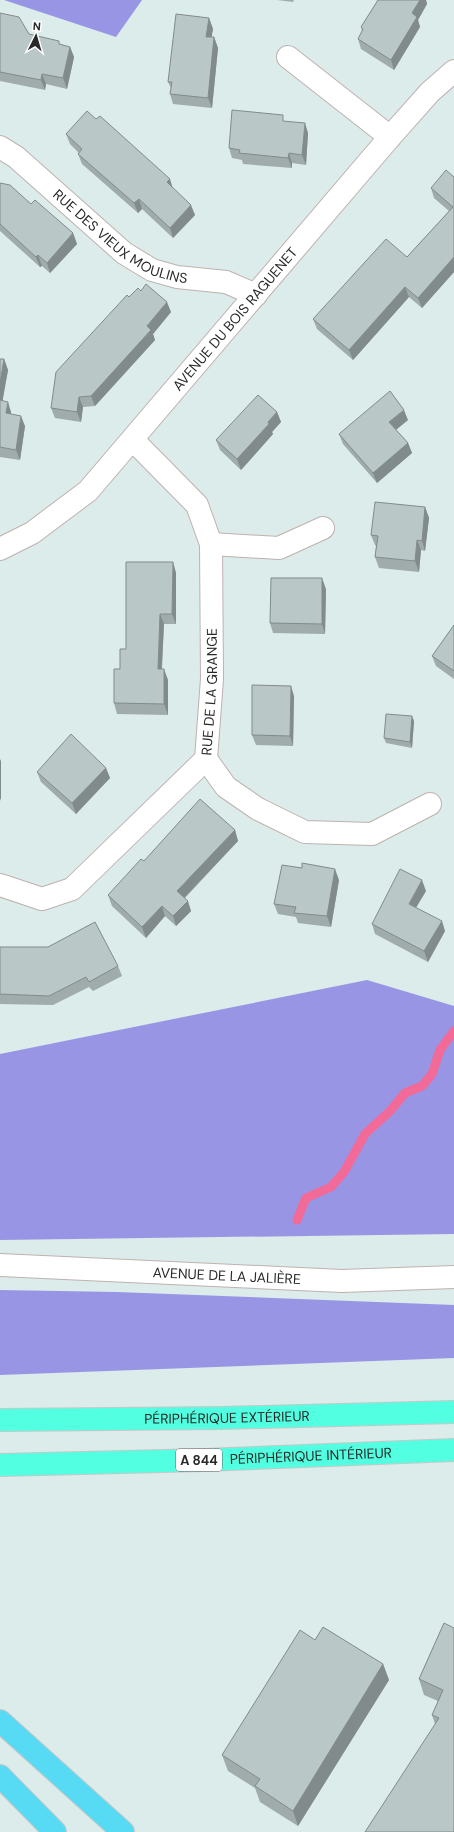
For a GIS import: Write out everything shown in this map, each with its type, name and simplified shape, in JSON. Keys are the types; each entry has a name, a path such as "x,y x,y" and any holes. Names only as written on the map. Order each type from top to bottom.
{"highway":[{"name":"PÉRIPHÉRIQUE EXTÉRIEUR","path":"0,1420 222,1418 454,1412"},
{"name":"PÉRIPHÉRIQUE INTÉRIEUR","path":"0,1465 204,1460 454,1450"}],"main road":[{"path":"0,1721 123,1832"},
{"path":"0,1776 55,1832"}],"street":[{"path":"288,57 390,137"},
{"name":"AVENUE DU BOIS RAGUENET","path":"0,549 32,533 88,491 390,137 430,92 454,71"},
{"name":"RUE DES VIEUX MOULINS","path":"0,146 16,157 124,253 152,270 178,277 226,282 256,295"},
{"name":"RUE DE LA GRANGE","path":"0,885 42,899 72,889 206,759 212,679 211,544 197,505 133,440"},
{"path":"211,544 279,548 323,528"},
{"path":"206,759 226,787 258,809 304,832 372,834 430,804"},
{"name":"AVENUE DE LA JALIÈRE","path":"0,1265 342,1281 454,1278"}],"shaded area":[{"path":"4,0 142,0 116,37"},
{"path":"367,980 454,1006 454,1234 0,1240 0,1054"},
{"path":"0,1290 117,1292 454,1305 454,1358 0,1375"}],"building":[{"path":"378,0 420,0 412,13 417,17 391,60 358,39 363,29 361,27"},
{"path":"0,13 19,17 29,34 59,41 59,44 70,47 63,78 42,74 41,80 0,72"},
{"path":"176,14 209,18 206,37 214,37 208,98 170,94 172,82 168,82"},
{"path":"232,110 283,115 283,121 305,123 302,155 289,153 288,158 239,153 240,150 229,148"},
{"path":"87,111 96,119 100,116 170,179 167,182 191,205 170,228 139,199 134,203 78,154 82,149 66,134"},
{"path":"446,170 454,177 454,257 418,298 405,287 349,350 313,319 386,239 407,257 453,207 431,188"},
{"path":"0,183 10,185 31,204 35,200 73,233 47,263 38,255 36,257 0,224"},
{"path":"146,284 167,302 147,326 151,330 91,396 79,397 77,412 51,408 56,372 127,295 129,297 138,288 141,291"},
{"path":"0,359 4,359 0,383"},
{"path":"390,391 404,410 389,422 408,443 373,473 339,434"},
{"path":"258,395 277,412 268,422 269,424 237,459 216,440"},
{"path":"0,400 8,402 6,413 21,416 16,450 0,447"},
{"path":"375,502 425,507 422,541 417,540 415,561 375,557 378,536 371,535"},
{"path":"126,562 173,562 172,614 160,614 158,669 164,669 164,704 114,703 114,669 120,669 120,649 126,649"},
{"path":"271,578 322,578 322,624 270,623"},
{"path":"454,625 454,671 432,656"},
{"path":"252,685 291,686 290,736 252,735"},
{"path":"386,714 412,716 410,742 384,738"},
{"path":"71,734 106,768 72,803 37,772"},
{"path":"200,799 235,830 177,891 188,901 173,916 162,906 142,927 108,895 141,859 144,861"},
{"path":"302,863 335,869 327,916 294,913 296,907 274,904 282,865 302,868"},
{"path":"400,869 422,880 409,904 442,921 424,951 372,924"},
{"path":"95,922 118,966 89,982 86,977 49,996 0,994 0,947 48,947"},
{"path":"444,1623 454,1628 454,1832 365,1832 439,1718 432,1715 443,1690 419,1679"},
{"path":"323,1627 383,1664 293,1811 255,1786 260,1779 222,1755 300,1630 315,1640"}],"waterway":[{"path":"297,1220 306,1198 331,1187 344,1172 365,1134 390,1111 405,1093 422,1086 432,1074 440,1050 454,1031"}]}
